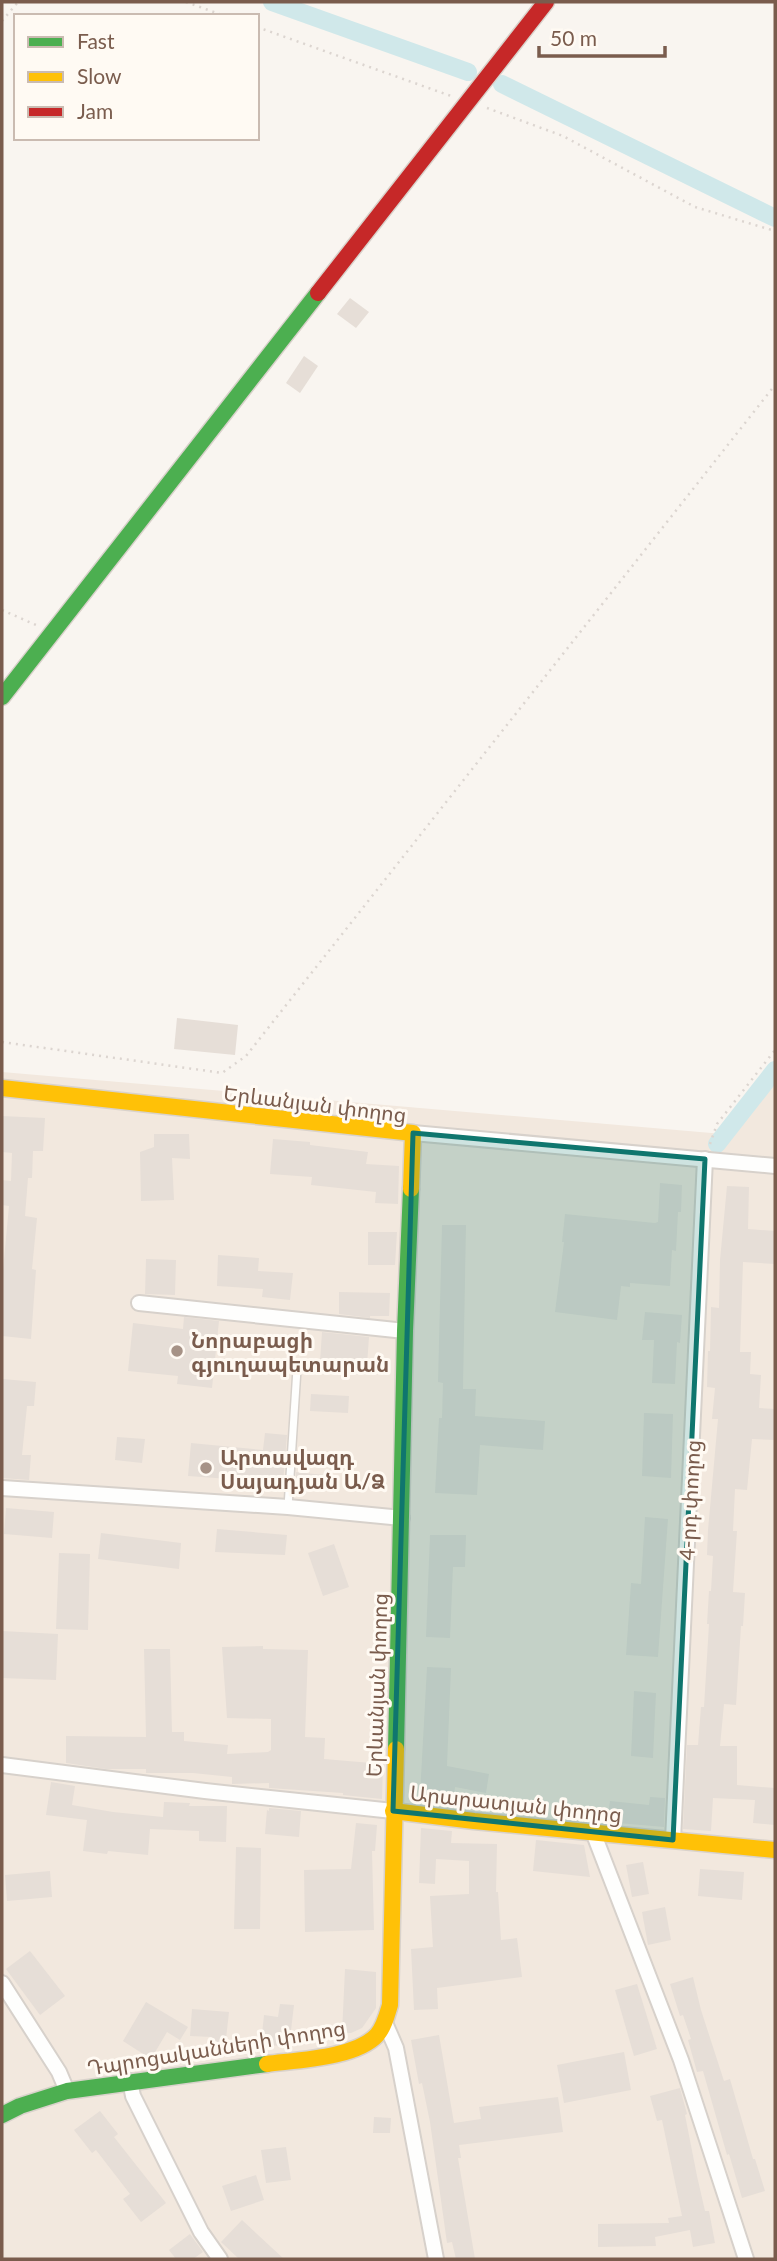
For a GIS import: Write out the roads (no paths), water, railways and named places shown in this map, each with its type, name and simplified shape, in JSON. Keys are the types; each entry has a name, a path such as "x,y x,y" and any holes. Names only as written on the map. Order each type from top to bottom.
{"main road":[{"path":"2,697 546,2"},
{"name":"Երևանյան փողոց","path":"2,1088 413,1133 405,1331 393,1811"},
{"path":"386,2025 390,2005 393,1811"},
{"name":"Արարատյան փողոց","path":"393,1811 775,1850"},
{"name":"Դպրոցականների փողոց","path":"2,2115 20,2106 67,2091 357,2048 374,2038 386,2025"}],"street":[{"path":"413,1133 775,1166"},
{"name":"4-րդ փողոց","path":"673,1840 705,1159"},
{"path":"139,1303 405,1331"},
{"path":"2,1488 288,1507 402,1518"},
{"name":"Արարատյան փողոց","path":"2,1765 205,1791 393,1811"},
{"path":"593,1832 681,2060 746,2259"},
{"path":"2,1983 59,2072 67,2091"},
{"path":"386,2025 396,2048 436,2259"},
{"path":"130,2081 133,2096 201,2232 220,2259"}],"lane":[{"path":"288,1507 297,1370"}],"waterway":[{"path":"272,2 468,72"},
{"path":"502,84 775,218"},
{"path":"717,1144 775,1070"}],"place":[{"name":"Նորաբացի գյուղապետարան","path":"177,1351"},
{"name":"Արտավազդ Սայադյան Ա/Ձ","path":"206,1468"}]}
